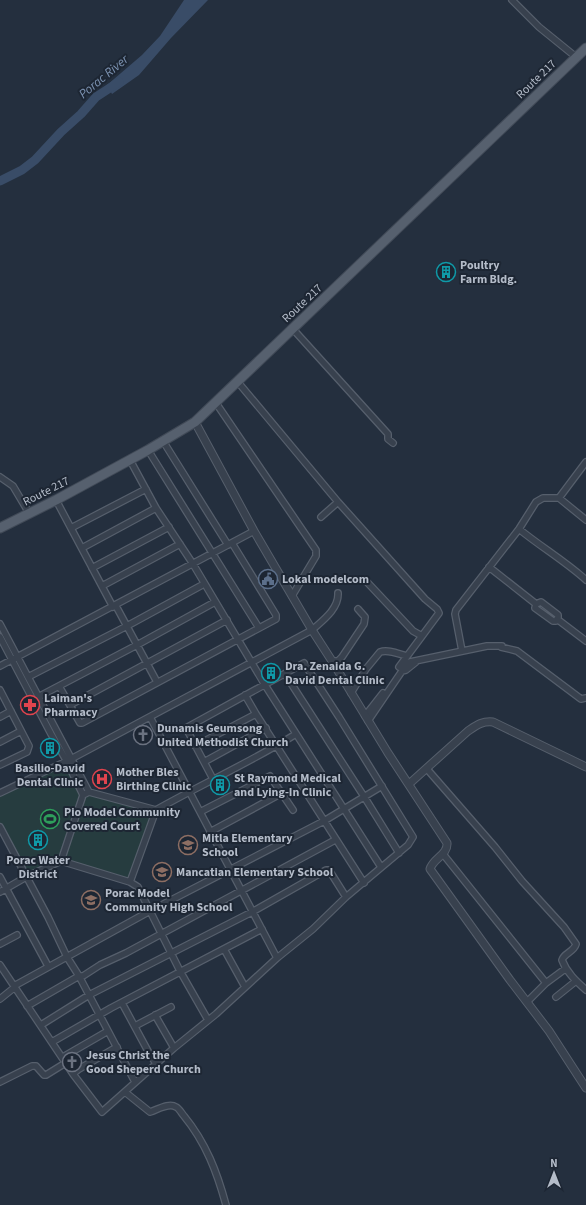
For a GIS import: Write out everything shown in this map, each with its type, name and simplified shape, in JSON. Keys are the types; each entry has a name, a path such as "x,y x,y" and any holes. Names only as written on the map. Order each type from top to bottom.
{"main road":[{"name":"Route 217","path":"0,528 130,460 184,430 195,422 586,48"}],"street":[{"path":"512,0 544,31 576,57"},
{"path":"292,328 388,434 388,439 393,443"},
{"path":"237,381 338,502 437,609 439,613 407,656 366,719"},
{"path":"216,403 316,550 316,556 292,596"},
{"path":"195,422 254,531 312,630 332,660 366,719 447,843 443,854 432,864 430,869 476,934 549,1031 586,1088"},
{"path":"59,686 81,723 276,619 276,615 163,441"},
{"path":"148,450 259,628"},
{"path":"130,460 156,508 193,564 264,685 381,867"},
{"path":"559,498 586,462"},
{"path":"0,477 13,486 29,513"},
{"path":"71,528 146,489"},
{"path":"462,652 455,614 519,529 536,502 543,498 559,498 586,520"},
{"path":"56,500 92,568 127,626 157,682"},
{"path":"321,517 338,502"},
{"path":"82,548 156,508"},
{"path":"92,568 169,527"},
{"path":"519,529 543,548 576,570 586,580"},
{"path":"0,666 254,531"},
{"path":"102,586 180,544"},
{"path":"489,567 536,604 535,608 540,612 554,622 557,619 586,641"},
{"path":"367,582 413,631 422,636"},
{"path":"28,677 204,584"},
{"path":"0,793 150,717 312,630 324,619 337,603 338,594"},
{"path":"38,697 215,602"},
{"path":"332,660 338,661 364,624 365,617 358,609"},
{"path":"70,705 227,620"},
{"path":"0,624 40,714 68,759"},
{"path":"0,638 28,677 86,793 61,861"},
{"path":"366,719 402,671 406,670 416,662 492,646 502,646 501,647 517,652 581,699 586,698"},
{"path":"351,693 366,669 383,650 407,656"},
{"path":"0,965 73,1074 102,1112 135,1082 157,1065 174,1048 216,1014 277,958 313,929 346,897 364,884 381,867 408,845 413,837 304,663 187,726 186,728 213,778"},
{"path":"285,674 399,853"},
{"path":"0,692 28,745 28,751 0,766"},
{"path":"245,695 364,884"},
{"path":"0,717 11,711"},
{"path":"196,746 256,714"},
{"path":"150,717 277,958"},
{"path":"409,784 427,770 468,731 477,724 486,721 493,722 586,767"},
{"path":"204,762 266,728"},
{"path":"0,742 21,731"},
{"path":"130,882 156,810 213,778 277,746 296,734"},
{"path":"427,770 496,846 522,881 564,927 576,944 575,947 562,958 565,969 586,990"},
{"path":"200,812 269,776 272,776 293,810"},
{"path":"0,999 14,986 48,966 324,821 365,798 382,786"},
{"path":"86,793 156,810"},
{"path":"210,832 282,793"},
{"path":"0,827 48,917 67,957 79,976 135,1082"},
{"path":"27,1006 79,976 83,976 100,965 162,934 336,840"},
{"path":"443,854 546,983"},
{"path":"0,892 26,877 61,861 130,882 138,887 180,971 208,1020"},
{"path":"41,1025 89,995 252,912 326,870 329,870 346,897"},
{"path":"0,877 48,966"},
{"path":"52,1042 180,971 262,929"},
{"path":"0,944 17,935"},
{"path":"224,949 245,987"},
{"path":"527,1002 546,983 565,969"},
{"path":"556,997 576,981"},
{"path":"122,1003 157,1065"},
{"path":"135,1026 170,1007"},
{"path":"155,1015 174,1048"},
{"path":"0,1082 35,1066 44,1075 46,1075 65,1060 108,1031"},
{"path":"73,1074 79,1068 116,1047"},
{"path":"125,1092 150,1112 170,1105 176,1106 193,1127 203,1143 220,1183 226,1205"}],"green space":[{"path":"66,760 83,795 89,792 156,810 130,882 61,861 26,877 0,827 0,793"}],"water":[{"path":"184,0 208,0 171,38 139,75 112,94 107,85 142,55 160,36"}],"waterway":[{"name":"Porac River","path":"0,181 22,170 35,160 96,97 119,82"}],"place":[{"name":"Poultry Farm Bldg.","path":"446,272"},
{"name":"Lokal modelcom","path":"268,579"},
{"name":"Dra. Zenaida G. David Dental Clinic","path":"271,673"},
{"name":"Laiman's Pharmacy","path":"30,705"},
{"name":"Dunamis Geumsong United Methodist Church","path":"143,735"},
{"name":"Basilio-David Dental Clinic","path":"50,748"},
{"name":"Mother Bles Birthing Clinic","path":"102,779"},
{"name":"St Raymond Medical and Lying-In Clinic","path":"220,785"},
{"name":"Pio Model Community Covered Court","path":"50,819"},
{"name":"Porac Water District","path":"38,840"},
{"name":"Mitla Elementary School","path":"188,845"},
{"name":"Mancatian Elementary School","path":"162,872"},
{"name":"Porac Model Community High School","path":"91,900"},
{"name":"Jesus Christ the Good Sheperd Church","path":"72,1062"}]}
